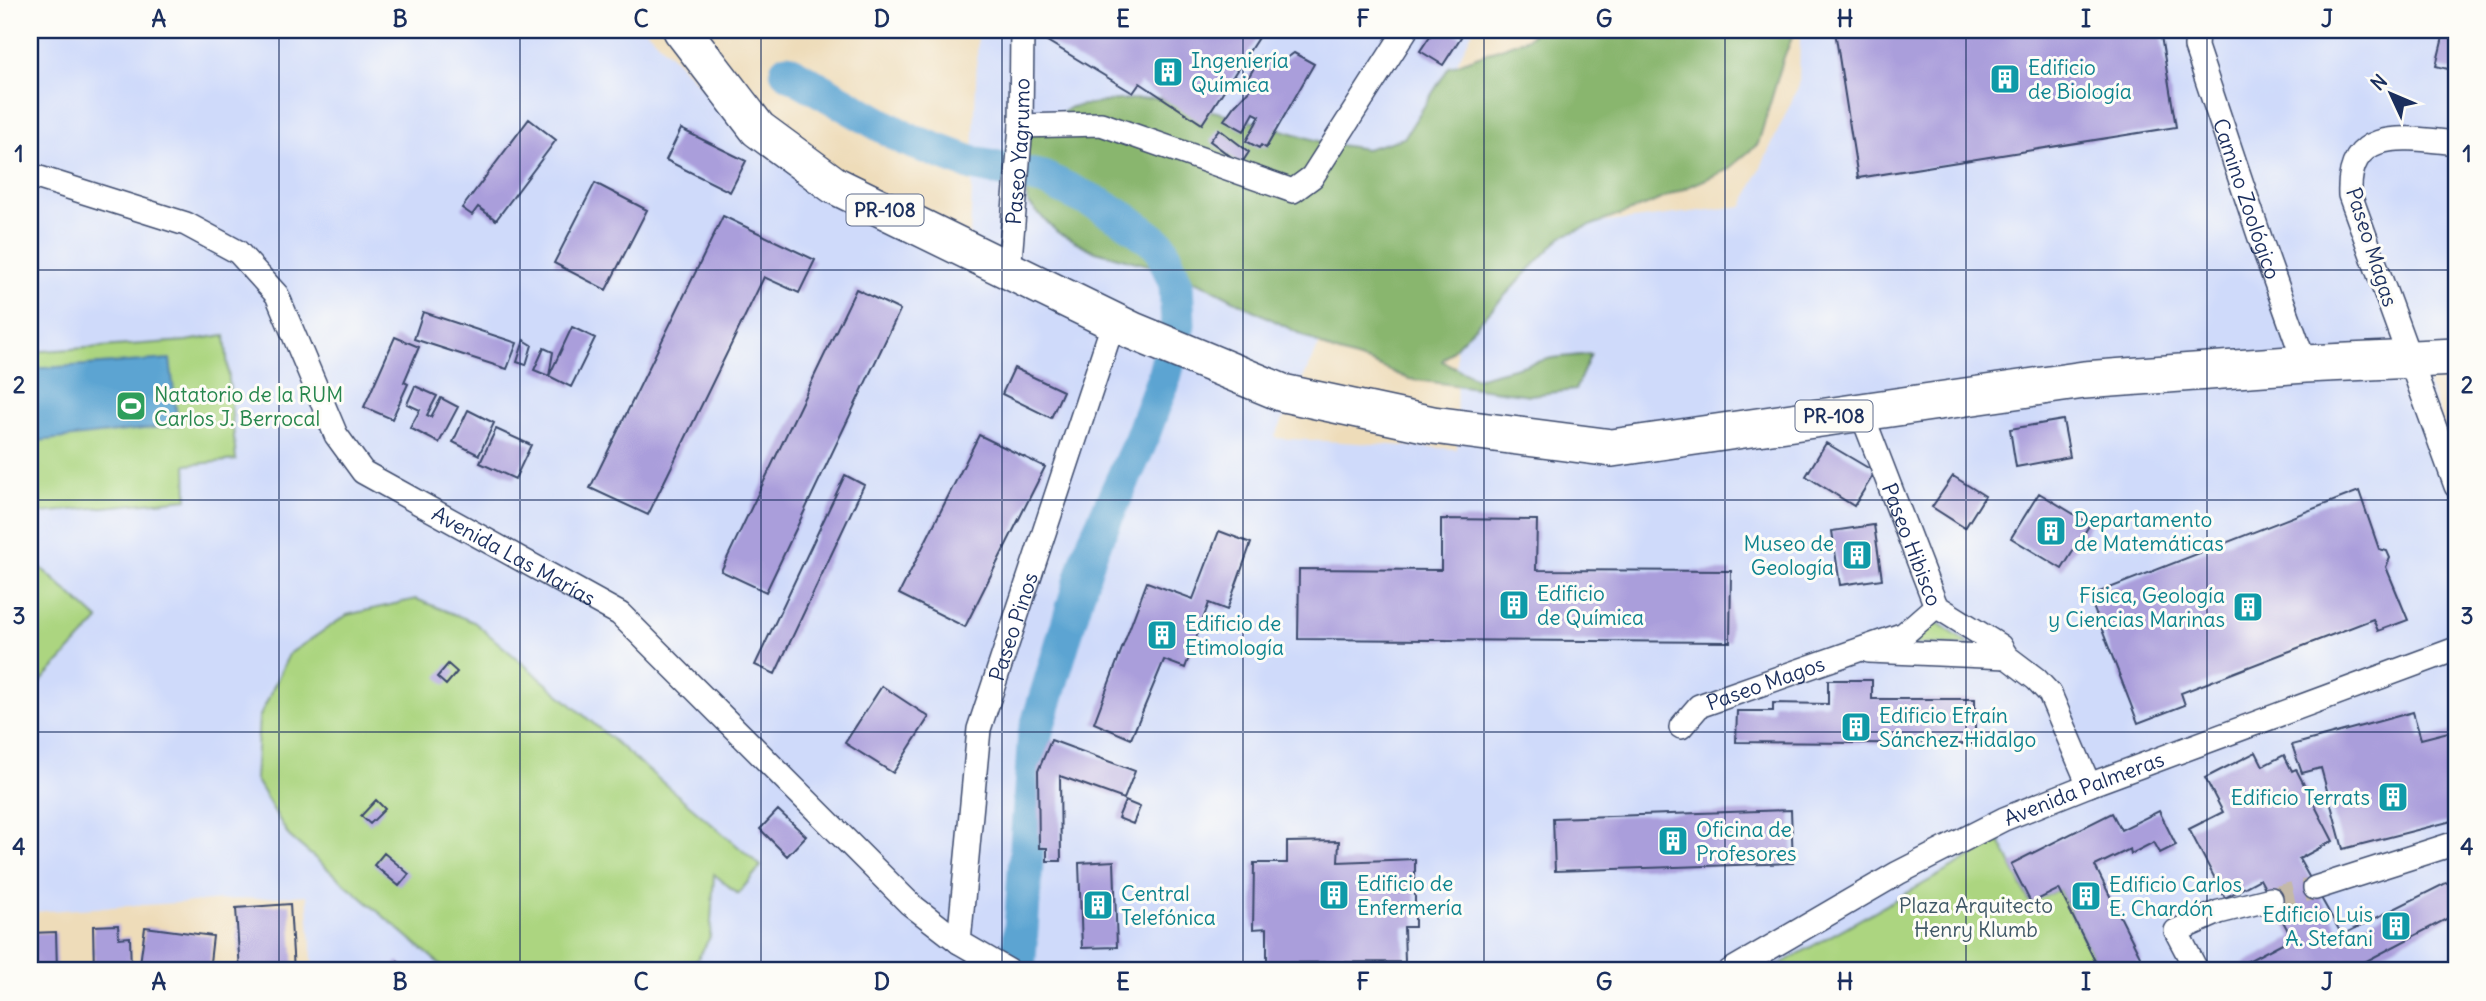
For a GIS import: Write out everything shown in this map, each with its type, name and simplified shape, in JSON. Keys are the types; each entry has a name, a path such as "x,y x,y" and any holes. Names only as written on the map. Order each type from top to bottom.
{"main road":[{"name":"PR-108","path":"682,30 758,129 834,185 1124,326 1283,393 1433,425 1612,448 2084,380 2305,364 2456,357"}],"street":[{"name":"Paseo Yagrumo","path":"1009,272 1021,126 1022,30"},
{"path":"1021,126 1101,124 1293,191 1312,177 1406,30"},
{"name":"Camino Zoológico","path":"2197,30 2196,47 2260,241 2305,364"},
{"name":"Paseo Magas","path":"2456,143 2414,138 2387,139 2367,146 2354,161 2350,178 2350,195 2456,486"},
{"name":"Avenida Las Marías","path":"30,175 186,224 238,252 277,295 336,435 363,472 620,614 910,904 959,943 1009,971"},
{"name":"Paseo Pinos","path":"959,943 979,729 1124,326"},
{"name":"Paseo Hibisco","path":"1861,412 1936,606 2000,646 2007,657 2036,678 2050,694 2090,785"},
{"name":"Paseo Magos","path":"1681,727 1699,706 1904,634 1936,606"},
{"name":"Avenida Palmeras","path":"1730,971 1898,873 2004,819 2456,649"},
{"name":"Paseo Magos","path":"1859,651 2007,657"},
{"path":"2315,888 2456,843"},
{"path":"2197,971 2176,931 2219,912 2271,899"}],"shaded area":[{"path":"30,30 646,30 769,156 969,263 978,30 1473,30 1274,438 1457,449 1455,240 1743,206 1799,85 1800,30 2456,30 2456,340 2426,375 2456,461 2456,971 313,971 307,895 30,912"}],"green space":[{"path":"1536,30 1795,30 1783,60 1758,144 1727,170 1647,205 1562,236 1442,361 1476,378 1552,358 1591,354 1575,390 1530,395 1409,379 1372,363 1333,351 1211,288 1173,272 1092,250 1057,232 1028,203 1019,165 1034,128 1071,107 1118,100 1159,98 1246,119 1325,143 1366,149 1404,138 1449,67 1528,38"},
{"name":"Natatorio de la RUM Carlos J. Berrocal","path":"225,335 236,460 186,465 187,499 30,514 30,352 186,341"},
{"path":"30,558 99,620 30,693"},
{"path":"416,599 474,622 761,866 738,894 714,874 710,937 691,971 448,971 289,836 255,779 259,718 289,654 347,615"},
{"path":"1935,621 1970,645 1913,644"},
{"name":"Plaza Arquitecto Henry Klumb","path":"2000,841 2030,903 2059,889 2100,971 1768,971"}],"water":[{"path":"170,359 178,425 30,442 30,369"}],"building":[{"name":"Ingeniería Química","path":"1029,30 1263,30 1202,124 1140,83 1133,93"},
{"path":"1434,30 1449,30 1461,37 1443,65 1420,51"},
{"name":"Edificio de Biología","path":"2160,30 2176,127 1858,178 1835,31"},
{"path":"2444,33 2456,36 2456,71 2436,66"},
{"path":"1294,53 1314,64 1266,148 1261,145 1259,148 1246,141 1260,116 1254,113 1244,131 1224,120 1256,83 1248,78 1261,56 1277,65"},
{"path":"529,119 556,140 496,220 478,207 472,215 462,208"},
{"path":"681,129 746,161 730,192 666,160"},
{"path":"1219,129 1249,152 1241,164 1210,141"},
{"path":"595,183 647,210 606,290 554,263"},
{"path":"723,216 815,260 799,293 764,277 648,515 590,488"},
{"path":"856,289 900,310 766,592 721,571"},
{"path":"423,312 517,343 507,369 414,339"},
{"path":"572,327 595,338 571,387 549,376"},
{"path":"395,337 419,347 404,382 408,384 392,419 364,407"},
{"path":"524,340 532,345 526,365 517,362"},
{"path":"544,348 553,352 549,376 534,370"},
{"path":"1014,368 1063,391 1051,418 1002,394"},
{"path":"415,386 437,396 427,415 431,417 441,398 458,407 439,443 410,428 420,410 407,404"},
{"path":"468,410 494,423 479,455 453,442"},
{"path":"2063,420 2070,457 2016,467 2010,429"},
{"path":"496,429 531,445 515,479 480,463"},
{"path":"979,435 1045,467 965,627 899,594"},
{"path":"1826,443 1875,472 1854,506 1806,476"},
{"path":"845,475 864,485 775,674 755,665"},
{"path":"1953,476 1985,496 1965,528 1932,507"},
{"name":"Física, Geología y Ciencias Marinas","path":"2359,491 2379,549 2387,551 2390,558 2386,567 2408,620 2378,631 2373,619 2181,693 2185,705 2138,723 2089,596"},
{"name":"Departamento de Matemáticas","path":"2039,493 2090,524 2062,569 2011,538"},
{"name":"Edificio de Química","path":"1441,519 1537,520 1536,570 1731,571 1730,642 1298,639 1299,569 1441,570"},
{"name":"Museo de Geología","path":"1874,525 1882,579 1840,585 1832,531"},
{"name":"Edificio de Etimología","path":"1219,531 1251,543 1227,610 1209,603 1185,668 1164,660 1131,739 1094,723 1147,582 1193,599"},
{"path":"448,664 457,672 446,685 437,677"},
{"name":"Edificio Efraín Sánchez Hidalgo","path":"1828,680 1872,680 1872,699 1975,699 1975,744 1736,742 1737,711 1773,711 1773,703 1828,704"},
{"path":"882,686 929,717 893,773 845,743"},
{"name":"Edificio Terrats","path":"2413,712 2421,739 2456,730 2456,820 2343,849 2321,768 2302,773 2292,745"},
{"path":"1051,740 1135,771 1124,799 1060,776 1061,861 1047,861 1047,848 1039,848 1038,771"},
{"path":"2256,752 2263,766 2284,755 2292,771 2296,769 2333,841 2299,859 2342,935 2456,878 2456,914 2357,966 2360,971 2229,971 2292,938 2260,879 2225,898 2189,829 2223,812 2205,778"},
{"path":"376,800 385,809 370,824 361,816"},
{"path":"1125,801 1140,807 1133,824 1118,818"},
{"path":"778,810 806,836 787,856 760,829"},
{"name":"Oficina de Profesores","path":"1791,810 1793,863 1555,871 1553,818"},
{"name":"Edificio Carlos E. Chardón","path":"2159,811 2176,845 2160,853 2154,842 2131,854 2130,849 2095,866 2142,960 2136,963 2140,971 2100,971 2059,889 2031,903 2011,864 2112,813 2121,830"},
{"name":"Edificio de Enfermería","path":"1339,841 1338,862 1415,859 1415,927 1404,927 1405,962 1267,963 1267,928 1253,929 1254,863 1287,863 1287,842"},
{"path":"384,853 409,874 399,886 374,865"},
{"name":"Central Telefónica","path":"1114,861 1117,947 1082,948 1079,863"},
{"path":"290,904 294,971 240,971 236,908"},
{"path":"118,925 119,938 130,937 131,971 94,971 93,926"},
{"path":"145,927 213,936 209,971 139,971"},
{"path":"56,932 57,971 30,971 30,933"},
{"path":"398,961 410,971 389,971"},
{"path":"419,964 428,971 413,971"}],"waterway":[{"path":"787,71 906,139 973,164 1043,178 1100,205 1128,221 1160,246 1176,284 1178,324 1164,377 1140,442 1090,552 1035,734 1018,971"}],"tunnel":[{"path":"2271,899 2315,888"}],"place":[{"name":"Ingeniería Química","path":"1168,72"},
{"name":"Edificio de Biología","path":"2005,79"},
{"name":"Natatorio de la RUM Carlos J. Berrocal","path":"131,406"},
{"name":"Departamento de Matemáticas","path":"2051,531"},
{"name":"Museo de Geología","path":"1857,555"},
{"name":"Edificio de Química","path":"1514,605"},
{"name":"Física, Geología y Ciencias Marinas","path":"2248,607"},
{"name":"Edificio de Etimología","path":"1162,635"},
{"name":"Edificio Efraín Sánchez Hidalgo","path":"1856,727"},
{"name":"Edificio Terrats","path":"2393,797"},
{"name":"Oficina de Profesores","path":"1673,841"},
{"name":"Edificio de Enfermería","path":"1334,895"},
{"name":"Edificio Carlos E. Chardón","path":"2086,896"},
{"name":"Central Telefónica","path":"1098,905"},
{"name":"Edificio Luis A. Stefani","path":"2396,926"}]}
